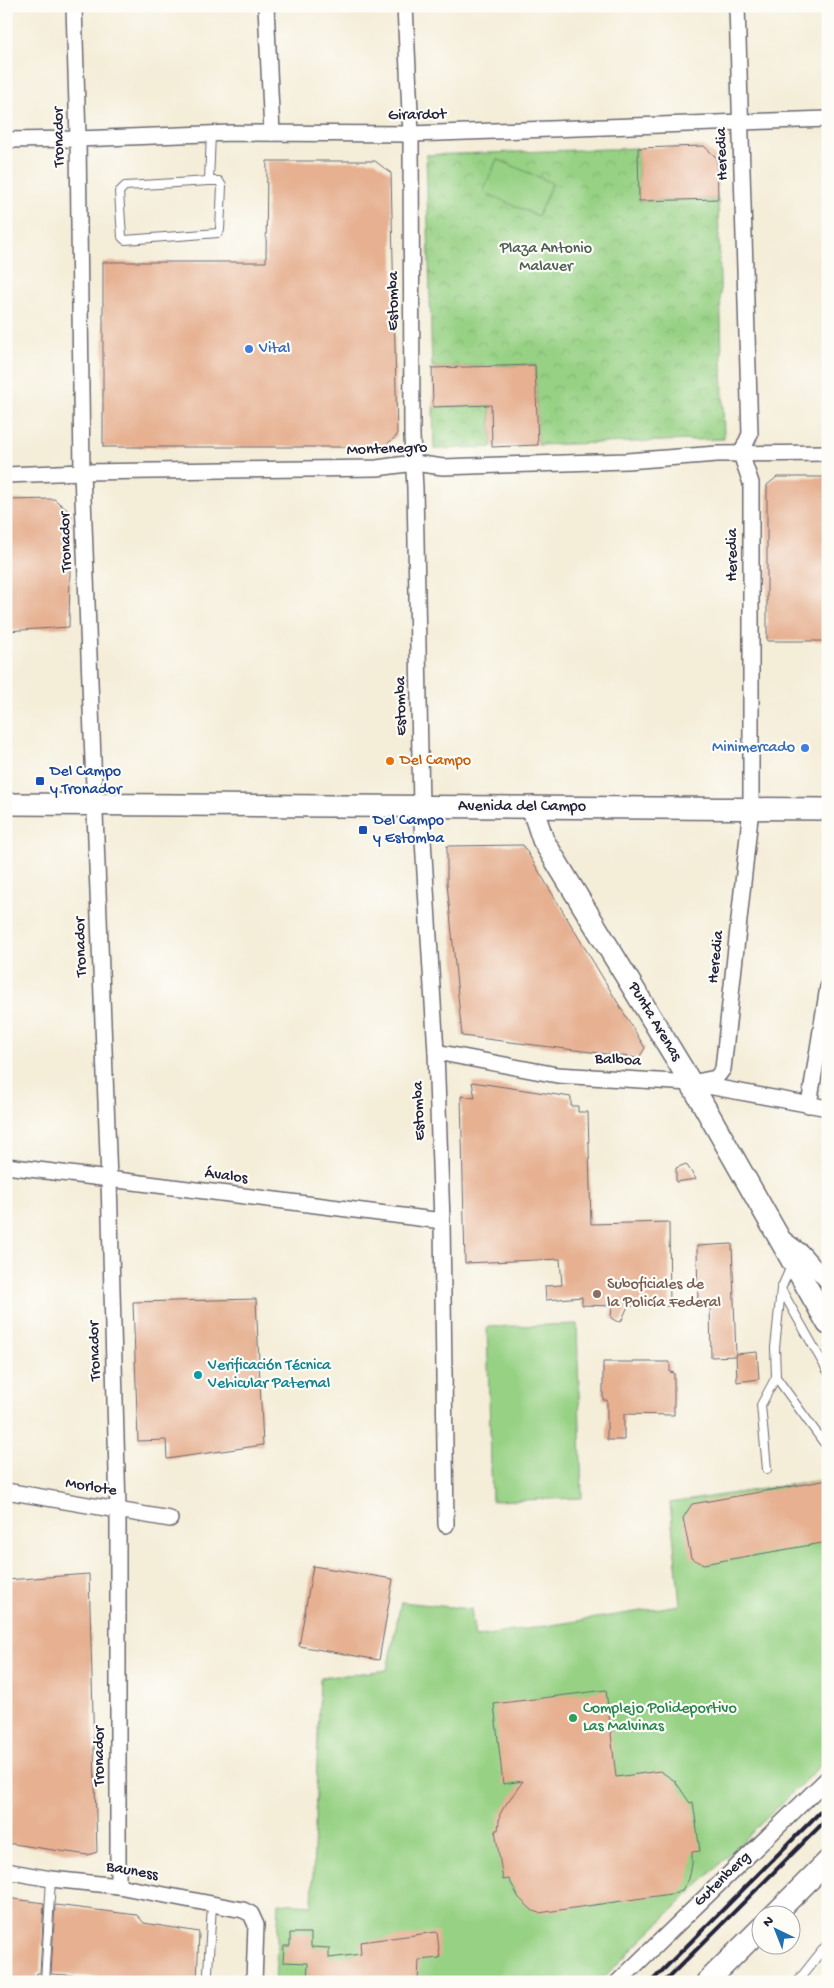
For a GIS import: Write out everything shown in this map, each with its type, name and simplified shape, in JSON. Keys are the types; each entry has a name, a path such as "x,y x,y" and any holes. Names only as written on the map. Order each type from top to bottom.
{"main road":[{"name":"Avenida del Campo","path":"6,804 828,808"},
{"name":"Punta Arenas","path":"532,807 543,840 691,1083 828,1324"},
{"path":"783,1906 828,1860"},
{"path":"707,1982 752,1937"}],"street":[{"name":"Tronador","path":"74,6 78,139 82,472 109,1180 118,1510 118,1886"},
{"path":"266,6 272,133"},
{"name":"Estomba","path":"405,6 411,134 412,437 422,807 436,1052 442,1221 446,1525"},
{"name":"Heredia","path":"691,1083 716,1078 723,1069 751,808 751,483 741,454 750,434 737,6"},
{"name":"Girardot","path":"6,140 272,133 411,134 828,119"},
{"name":"Montenegro","path":"6,475 82,472 377,468 414,463 443,466 626,461 741,454 828,452"},
{"path":"810,1105 828,987"},
{"name":"Balboa","path":"436,1052 557,1074 691,1083 828,1108"},
{"name":"Ávalos","path":"6,1166 442,1221"},
{"name":"Punta Arenas","path":"779,1236 801,1252 826,1279"},
{"name":"Morlote","path":"6,1492 170,1519"},
{"name":"Gutenberg","path":"618,1982 828,1778"},
{"name":"Bauness","path":"6,1871 51,1880 118,1886 243,1910 251,1914 256,1925 254,1982"}],"lane":[{"path":"209,181 211,134"},
{"path":"209,181 218,181 222,186 220,230 218,233 125,240 122,237 119,192 121,187 209,181"},
{"path":"767,1469 761,1405 776,1377 776,1348 781,1288 792,1263"},
{"path":"781,1288 828,1372"},
{"path":"776,1377 824,1444"},
{"path":"45,1982 51,1880"},
{"path":"208,1972 212,1905"},
{"path":"797,1982 828,1942"}],"green space":[{"name":"Plaza Antonio Malaver","path":"638,148 639,201 718,199 724,439 538,445 535,365 432,368 426,155"},
{"path":"497,159 552,183 538,216 483,192"},
{"path":"490,405 492,447 434,449 433,407"},
{"path":"577,1324 582,1498 492,1501 487,1327"},
{"name":"Complejo Polideportivo Las Malvinas","path":"828,1479 828,1758 599,1982 275,1982 279,1903 312,1905 320,1678 387,1670 401,1602 471,1609 475,1637 680,1605 670,1503"}],"building":[{"path":"704,146 717,158 718,199 639,201 638,148"},
{"name":"Vital","path":"267,161 375,161 391,173 397,436 383,447 103,447 103,262 266,262"},
{"path":"535,365 538,445 492,447 491,405 433,407 432,368"},
{"path":"777,477 828,477 828,641 767,641 767,485"},
{"path":"54,499 71,513 69,627 6,631 6,500"},
{"path":"523,845 645,1048 639,1058 462,1036 447,883 447,846"},
{"path":"472,1082 571,1097 571,1106 578,1106 578,1112 588,1112 591,1224 669,1222 670,1306 628,1306 621,1322 616,1321 611,1318 612,1306 582,1305 582,1297 546,1300 545,1286 562,1285 560,1259 465,1263 461,1096 475,1098"},
{"path":"686,1164 696,1179 676,1182 676,1168"},
{"path":"732,1244 736,1356 711,1357 710,1306 698,1306 697,1246"},
{"name":"Verificación Técnica Vehicular Paternal","path":"256,1299 263,1445 167,1459 166,1440 138,1441 133,1302"},
{"path":"757,1352 759,1379 737,1382 736,1354"},
{"path":"603,1362 670,1362 670,1372 674,1373 674,1415 624,1414 624,1440 607,1440 607,1400 603,1400"},
{"path":"828,1480 828,1542 703,1564 691,1558 683,1518 692,1504"},
{"path":"313,1566 393,1579 379,1660 299,1646"},
{"path":"89,1574 97,1852 88,1855 6,1843 6,1580"},
{"path":"606,1690 616,1777 660,1771 675,1781 690,1803 693,1802 700,1851 692,1852 689,1879 682,1890 677,1893 539,1913 533,1911 519,1898 509,1879 503,1880 495,1830 498,1830 500,1814 504,1807 523,1781 503,1784 494,1704"},
{"path":"6,1898 44,1903 40,1973 37,1973 36,1982 6,1982"},
{"path":"55,1905 137,1915 144,1923 199,1932 197,1982 149,1982 149,1980 51,1974"},
{"path":"437,1932 440,1958 419,1960 418,1982 307,1982 308,1963 283,1962 284,1946 290,1946 290,1933 311,1933 311,1947 329,1948 329,1958 361,1954 360,1942"}],"railway":[{"path":"651,1982 828,1804"},
{"path":"664,1982 828,1818"}],"place":[{"name":"Vital","path":"249,349"},
{"name":"Minimercado","path":"805,748"},
{"name":"Del Campo","path":"390,761"},
{"name":"Del Campo y Tronador","path":"40,781"},
{"name":"Del Campo y Estomba","path":"363,830"},
{"name":"Suboficiales de la Policía Federal","path":"597,1294"},
{"name":"Verificación Técnica Vehicular Paternal","path":"198,1375"},
{"name":"Complejo Polideportivo Las Malvinas","path":"573,1718"}]}
